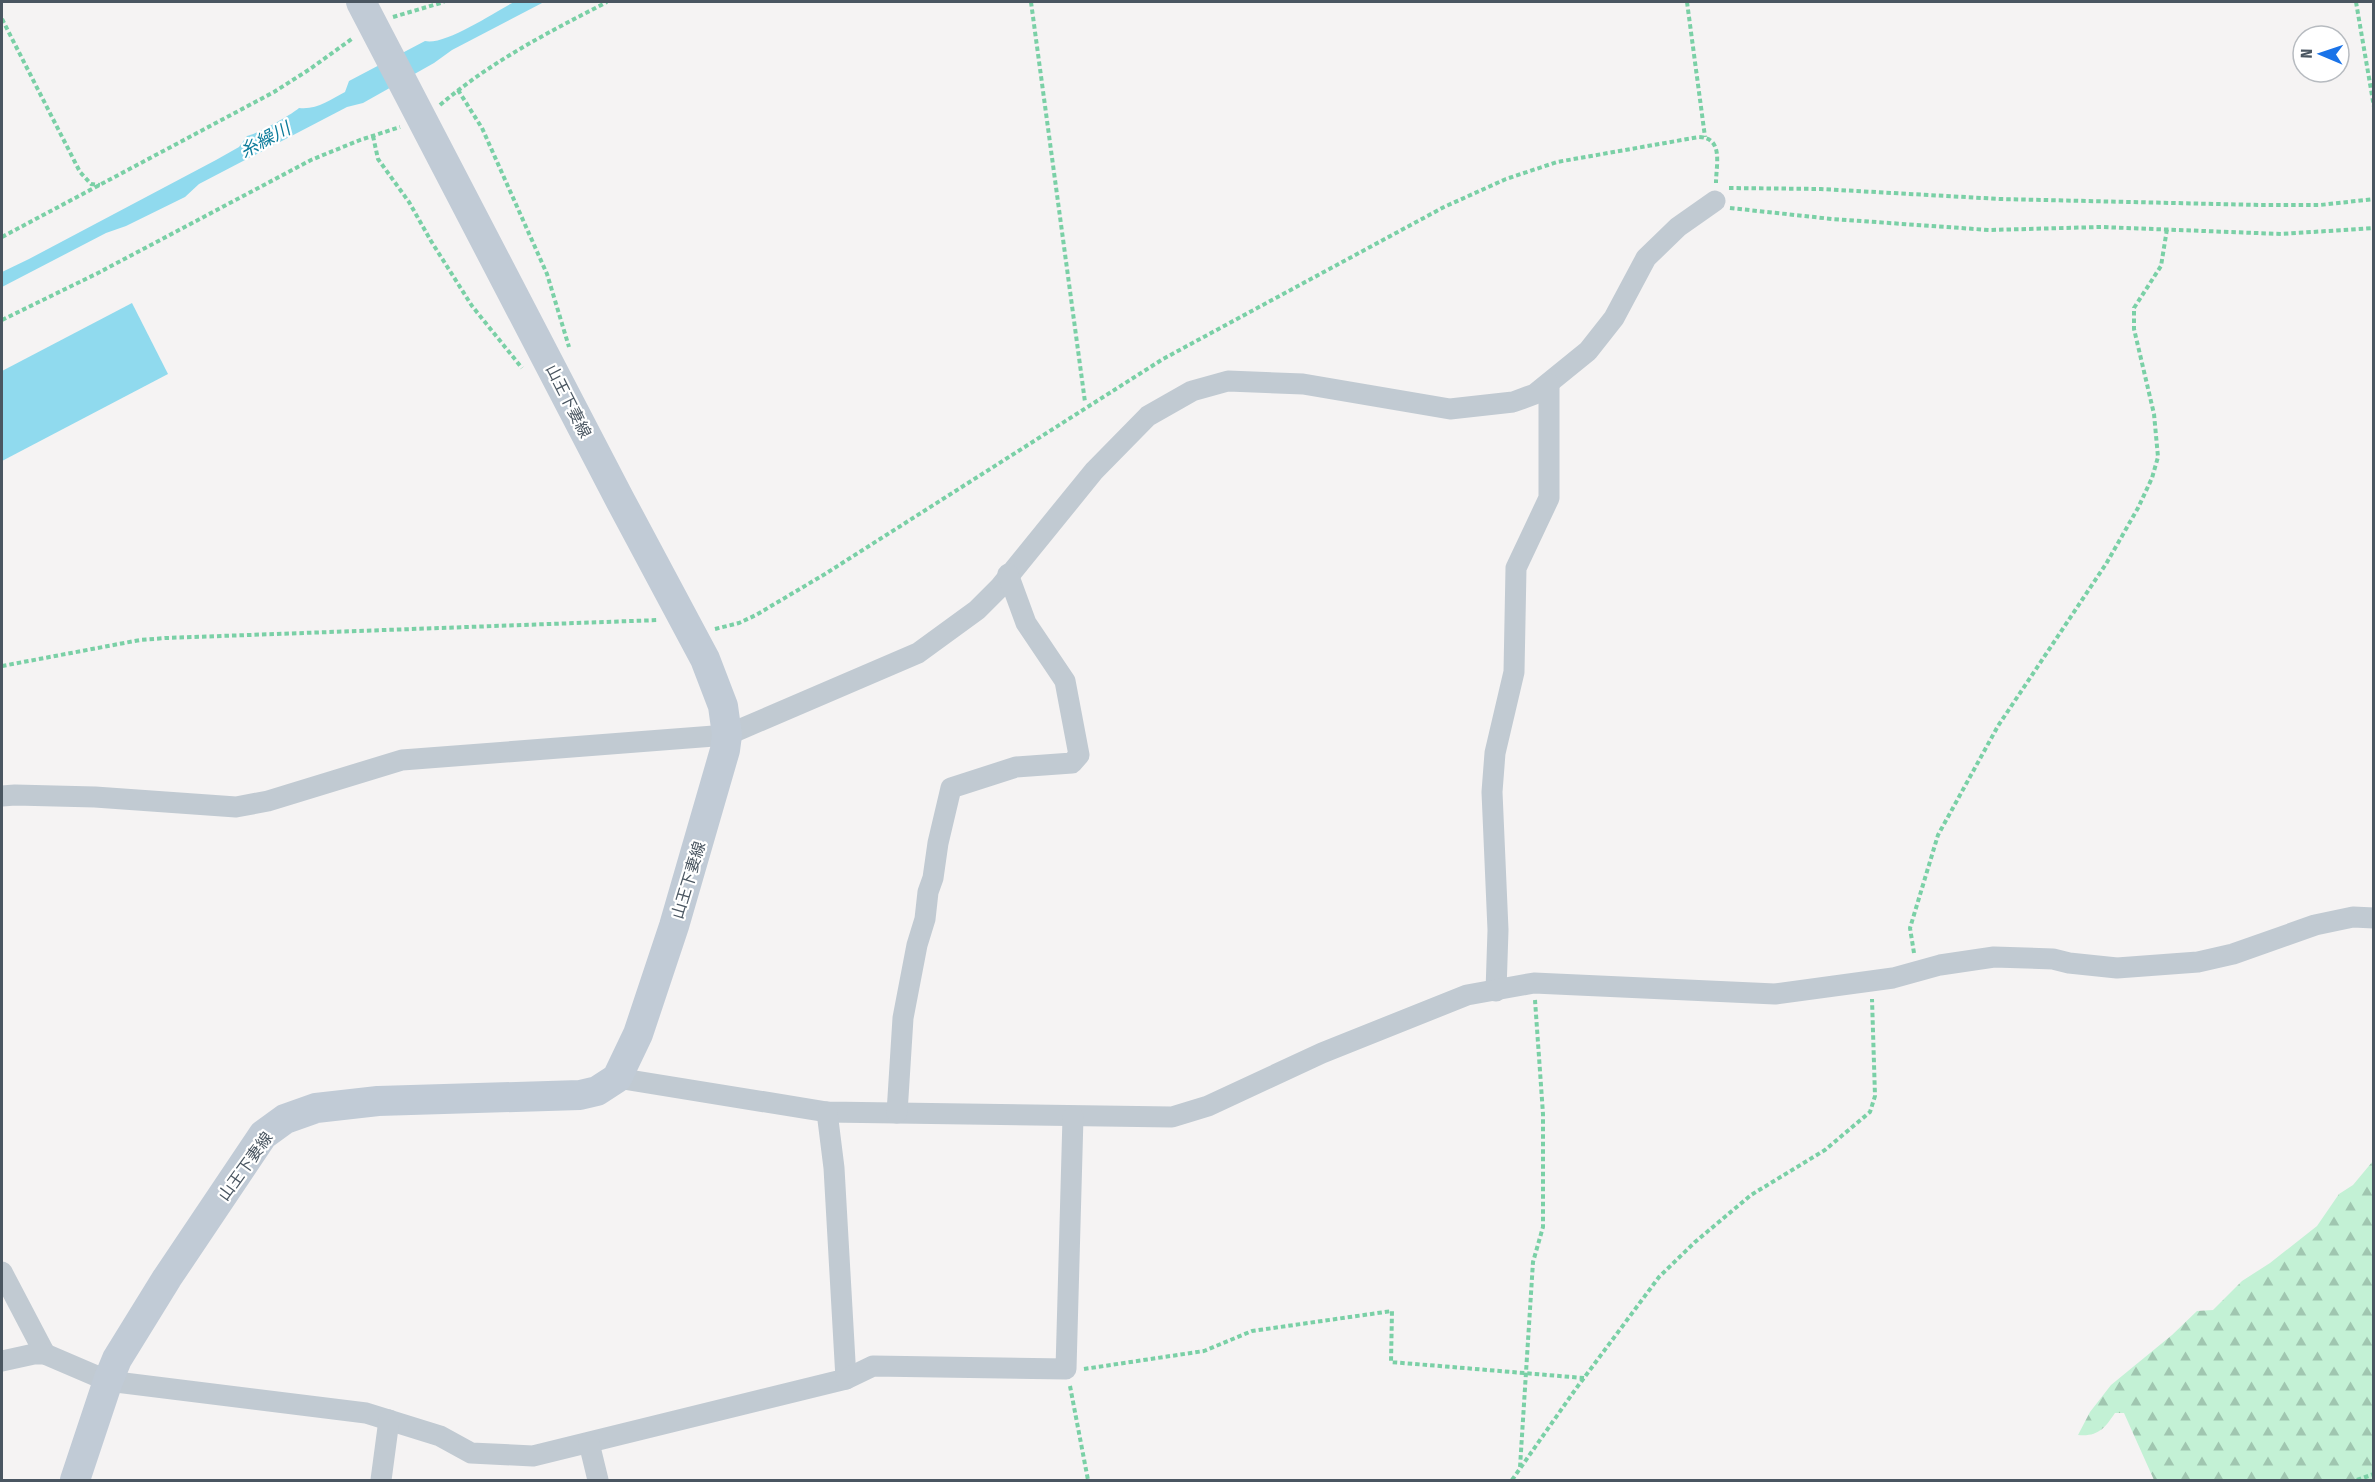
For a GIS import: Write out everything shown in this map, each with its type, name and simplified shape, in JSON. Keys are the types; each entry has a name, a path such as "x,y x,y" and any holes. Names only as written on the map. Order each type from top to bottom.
{"main road":[{"name":"山王下妻線","path":"75,1480 117,1359 167,1278 264,1135 285,1119 316,1108 378,1101 580,1095 597,1091 617,1078 638,1034 674,926 714,792 728,735 723,706 715,683 690,631 371,21"}],"street":[{"path":"2,796 95,797 236,807 268,801 402,760 728,735 918,653 977,610 999,588 1008,574 1094,471 1148,416 1192,391 1228,381 1303,384 1450,409 1513,402 1534,394 1588,351 1614,318 1647,258 1716,194"},
{"path":"1496,991 1498,930 1492,792 1495,753 1514,672 1516,568 1549,498 1549,384"},
{"path":"897,1113 903,1018 951,788 1016,767 1072,764 1079,755 1065,681 1026,622 1008,574"},
{"path":"617,1078 827,1112 1172,1117 1208,1106 1322,1053 1467,995 1534,983 1775,994 1872,981 1994,957 2053,959 2117,968 2198,962 2233,954 2315,925 2353,917 2373,918"},
{"path":"827,1112 834,1168 846,1379"},
{"path":"2,1361 45,1354 108,1381 238,1399 366,1413 440,1436 471,1453 533,1455 846,1379 873,1366 1066,1369 1072,1117"},
{"path":"2,1272 45,1354"},
{"path":"381,1480 389,1420"},
{"path":"589,1443 598,1480"}],"path":[{"path":"2,237 274,92 318,63 371,21 426,4 444,2"},
{"path":"2,320 98,273 311,160 373,136 458,90 504,57 607,2"},
{"path":"1031,2 1085,402"},
{"path":"1687,2 1705,137"},
{"path":"2356,2 2373,107"},
{"path":"2,19 80,172 92,184 101,185"},
{"path":"458,90 482,128 547,274 572,355"},
{"path":"373,136 378,159 409,202 472,306 526,372"},
{"path":"690,631 718,629 756,615 825,574 1163,359 1444,207 1496,183 1557,162 1705,137 1714,141 1716,194 1723,206 1736,209 1935,228 2001,230 2102,226 2281,234 2373,228"},
{"path":"1716,194 1821,189 2000,199 2260,205 2320,205 2373,199"},
{"path":"1917,971 1910,928 1938,835 1998,726 2106,564 2138,508 2152,478 2158,457 2154,414 2134,329 2134,308 2161,266 2167,229"},
{"path":"2,666 157,638 663,620 657,610"},
{"path":"1512,1480 1659,1277 1695,1242 1751,1195 1825,1150 1870,1112 1875,1096 1872,981"},
{"path":"1520,1468 1533,1262 1543,1227 1543,1114 1534,983"},
{"path":"1088,1480 1066,1369 1078,1370 1204,1351 1252,1331 1392,1311 1391,1362 1584,1378"},
{"path":"2357,1480 2373,1474"}],"green space":[{"path":"2373,1161 2373,1480 2154,1480 2124,1413 2115,1413 2096,1433 2078,1435 2090,1412 2111,1385 2172,1335 2197,1311 2213,1310 2242,1281 2270,1263 2317,1226 2339,1194 2353,1185"}],"water":[{"name":"糸繰川","path":"514,2 544,2 452,50 434,63 363,103 347,107 199,184 185,197 126,226 106,233 2,287 2,272 216,160 239,147 247,136 274,124 299,108 318,106 345,92 349,81 425,41 433,41 456,33"},
{"path":"132,303 168,374 2,461 2,371"}]}
